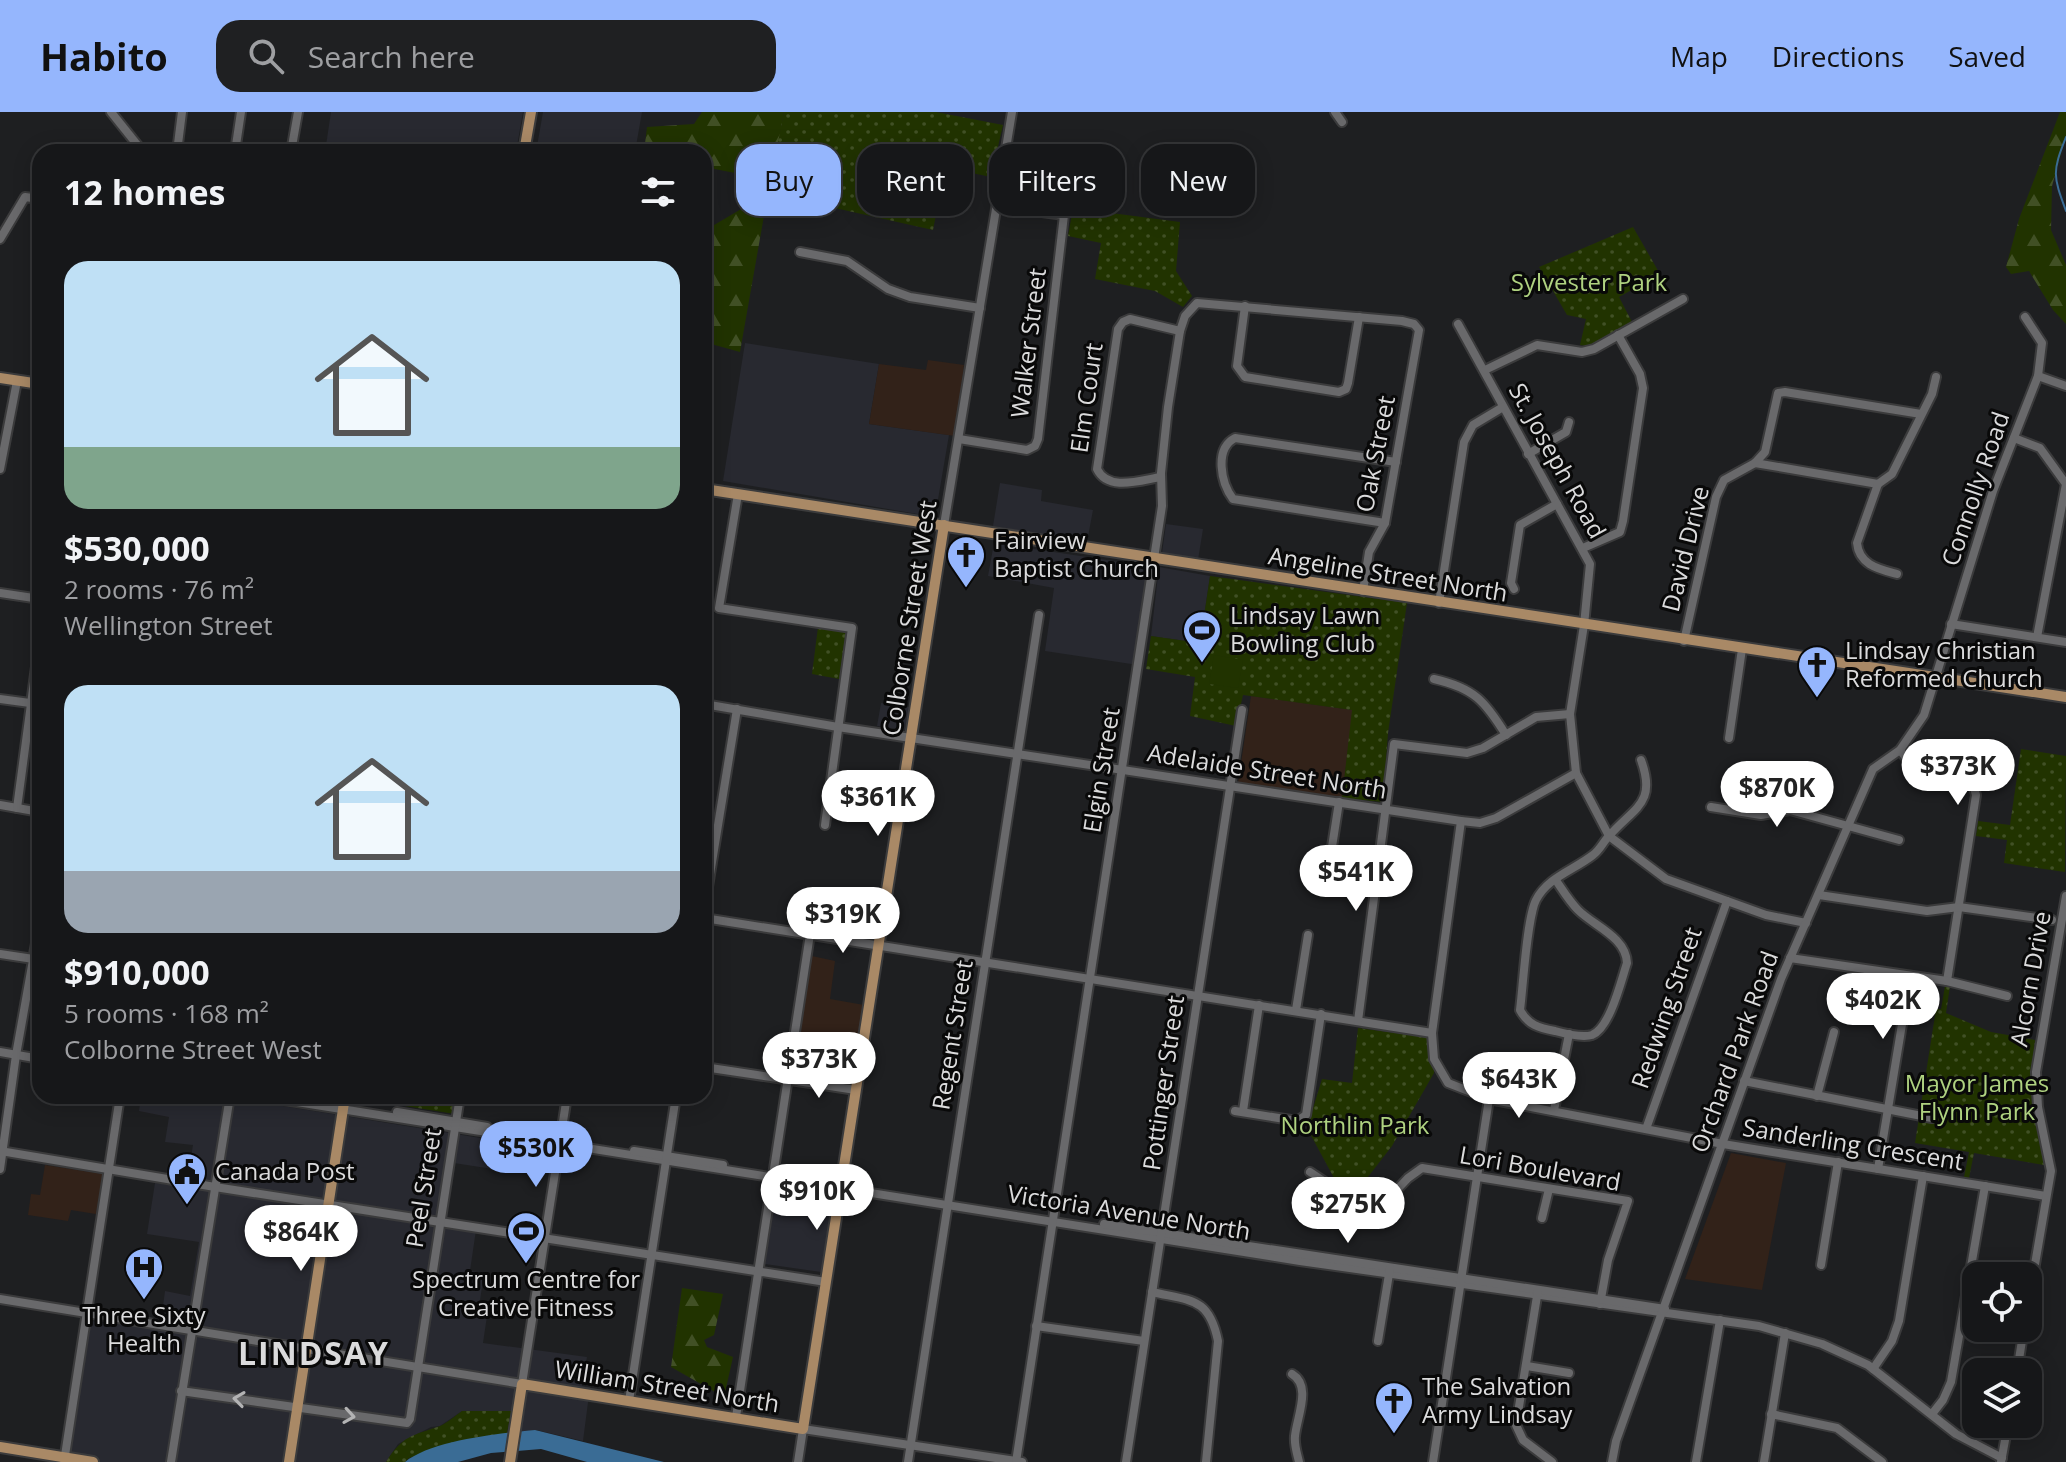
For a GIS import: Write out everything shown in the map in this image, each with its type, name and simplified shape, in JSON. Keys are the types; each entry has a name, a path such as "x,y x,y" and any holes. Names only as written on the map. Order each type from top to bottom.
{"main road":[{"path":"525,144 531,112"},
{"path":"0,378 32,383"},
{"name":"Angeline Street North","path":"712,490 2066,697"},
{"name":"Colborne Street West","path":"803,1429 944,525"},
{"path":"289,1462 344,1104"},
{"path":"510,1460 522,1384"},
{"name":"William Street North","path":"522,1384 803,1429"},
{"path":"0,1447 64,1460 93,1462"}],"street":[{"path":"112,112 137,144"},
{"path":"178,144 182,112"},
{"path":"236,144 241,112"},
{"path":"292,144 298,112"},
{"name":"Colborne Street West","path":"1007,144 1012,112"},
{"path":"1335,112 1342,122"},
{"path":"0,239 25,197 32,198"},
{"name":"Colborne Street West","path":"944,525 995,216"},
{"name":"Walker Street","path":"959,439 1027,450 1035,446 1064,216"},
{"path":"800,252 847,261 888,289 910,297 980,308"},
{"path":"1485,370 1537,345 1582,352 1594,349 1683,299"},
{"path":"1180,331 1185,316 1197,303 1245,306 1359,317 1346,389 1339,392 1245,377 1237,366 1245,306"},
{"name":"Oak Street","path":"1359,317 1414,324 1419,330 1385,523 1369,552 1363,591"},
{"name":"Connolly Road","path":"1934,678 1993,491 2038,376 2042,343 2025,317"},
{"name":"Elm Court","path":"1161,477 1113,483 1100,475 1097,469 1118,329 1130,319 1180,331"},
{"name":"St. Joseph Road","path":"1458,324 1590,564 1570,714 1576,773"},
{"name":"Elgin Street","path":"1018,1462 1163,496 1161,477 1168,407 1180,331"},
{"path":"1583,548 1620,532 1623,521 1643,388 1640,374 1618,335"},
{"path":"2038,376 2066,386"},
{"path":"1897,574 1863,560 1857,543 1878,484 1892,474 1932,394 1936,377"},
{"path":"0,469 17,381"},
{"path":"1755,463 1765,452 1778,393 1921,414"},
{"path":"1439,603 1464,442 1473,425 1503,407"},
{"path":"1528,454 1566,432 1569,422"},
{"path":"1385,523 1233,499 1223,480 1223,454 1228,442 1235,438 1396,462"},
{"path":"2014,438 2040,448 2066,484 2037,637"},
{"path":"1755,463 1878,484"},
{"name":"David Drive","path":"1684,641 1716,497 1724,480 1755,463"},
{"path":"738,494 719,608 852,628 825,825"},
{"path":"1514,589 1511,583 1520,525 1557,504"},
{"path":"0,593 32,598"},
{"name":"Regent Street","path":"908,1462 1039,615"},
{"path":"1951,624 2066,642"},
{"path":"1729,738 1742,649"},
{"name":"Orchard Park Road","path":"1612,1462 1616,1441 1790,958 1873,769 1900,750 1924,715 1934,678"},
{"path":"1434,679 1473,693 1487,705 1506,735"},
{"path":"17,808 32,690"},
{"path":"0,699 30,703"},
{"name":"Adelaide Street North","path":"712,705 838,727 1480,823 1496,818 1576,773"},
{"path":"712,862 737,709"},
{"name":"Pottinger Street","path":"1126,1462 1242,710"},
{"path":"1358,1021 1394,744 1467,753 1483,748 1536,717 1570,714"},
{"path":"1900,750 1913,769 1973,784 1976,795 1947,981"},
{"path":"1555,879 1577,909 1627,953 1627,963 1604,1026 1591,1035 1535,1027 1525,1020 1520,1010 1534,903 1545,886 1555,879 1596,854 1609,836 1637,809 1646,796 1648,779 1641,760"},
{"path":"1576,773 1609,836 1666,879 1766,915 1806,923"},
{"path":"1778,812 1776,797 1779,780"},
{"path":"1329,866 1339,802"},
{"path":"0,805 32,811"},
{"path":"1711,807 1761,815 1790,810 1899,840"},
{"name":"Sanderling Crescent","path":"1461,821 1432,1033 1434,1059 1448,1083 1489,1099 1723,1144 2046,1196"},
{"path":"1819,895 1927,911 1959,907 2052,920"},
{"name":"Alcorn Drive","path":"2035,1262 2051,1170 2038,1107 2036,1077 2066,896"},
{"name":"Redwing Street","path":"1646,1129 1727,901"},
{"path":"712,919 1432,1033"},
{"path":"736,1417 810,934"},
{"path":"1296,1010 1308,935"},
{"path":"0,954 32,959"},
{"path":"1790,958 1947,981 2007,996"},
{"path":"1878,1169 1910,976"},
{"path":"0,1169 16,1055 32,983"},
{"path":"1259,1005 1239,1111 1297,1121 1306,1115 1321,1014"},
{"path":"1817,1096 1834,1032"},
{"path":"1554,1110 1569,1034"},
{"path":"0,1052 32,1058"},
{"path":"712,1068 856,1090"},
{"path":"1744,1081 1932,1118"},
{"path":"1433,1462 1489,1099"},
{"path":"64,1460 119,1104"},
{"path":"171,1462 229,1104"},
{"name":"Victoria Avenue North","path":"349,1104 720,1168 1689,1315 1785,1333 1832,1348 1873,1369 1963,1439 2002,1460"},
{"name":"Peel Street","path":"297,1407 402,1424 410,1419 458,1104"},
{"path":"522,1384 566,1104"},
{"path":"629,1401 675,1104"},
{"path":"1,1151 826,1282"},
{"path":"1821,1265 1838,1162"},
{"name":"Lori Boulevard","path":"1310,1172 1331,1186 1385,1195 1392,1195 1422,1168 1628,1201 1608,1260 1601,1302"},
{"path":"1873,1369 1892,1341 1899,1321 1923,1176"},
{"path":"1932,1414 1951,1382 1985,1186"},
{"path":"1542,1218 1549,1189"},
{"path":"1378,1341 1390,1270"},
{"path":"1152,1292 1195,1301 1214,1321 1218,1341 1206,1462"},
{"path":"1538,1292 1516,1425 1523,1440 1552,1462"},
{"name":"William Street North","path":"0,1299 522,1384"},
{"path":"1696,1462 1720,1320"},
{"path":"1036,1326 1144,1341"},
{"path":"1764,1462 1785,1333"},
{"path":"1527,1366 1569,1373"},
{"path":"1292,1374 1303,1388 1294,1440 1299,1462"},
{"path":"181,1391 297,1407"},
{"path":"1771,1414 1837,1428 1882,1462"},
{"name":"Colborne Street West","path":"798,1462 803,1429"},
{"name":"William Street North","path":"803,1429 1018,1462"},
{"path":"2002,1460 2006,1438"}],"shaded area":[{"path":"331,112 523,112 517,144 326,144"},
{"path":"543,112 642,112 636,144 537,144"},
{"path":"745,343 879,364 869,424 949,435 935,517 723,481"},
{"path":"928,360 964,365 955,436 869,424 879,364 926,370"},
{"path":"1000,483 1042,490 1041,501 1093,510 1087,542 993,526"},
{"path":"1166,524 1203,529 1198,560 1162,553"},
{"path":"994,543 1153,567 1138,665 1045,651 1054,588 988,576"},
{"path":"1159,567 1210,576 1200,643 1151,636"},
{"path":"1251,696 1353,710 1342,798 1238,783"},
{"path":"881,703 909,707 905,730 877,726"},
{"path":"812,956 835,961 830,999 864,1005 853,1083 794,1075"},
{"path":"140,1104 271,1104 505,1142 499,1170 454,1163 446,1218 477,1223 470,1271 484,1273 478,1314 487,1316 483,1343 587,1357 582,1386 590,1387 583,1441 536,1430 507,1433 511,1412 462,1411 440,1426 431,1427 398,1444 386,1462 69,1462 91,1321 160,1329 165,1291 190,1296 199,1242 147,1234 155,1183 186,1187 193,1145 165,1142 169,1117 139,1111"},
{"path":"1731,1153 1786,1163 1762,1290 1685,1279"},
{"path":"45,1165 103,1174 96,1214 71,1210 68,1221 28,1215 31,1194 40,1195"},
{"path":"777,1185 833,1194 821,1272 765,1264"}],"green space":[{"path":"702,112 784,112 778,144 736,144 736,173 712,169 712,144 645,144 647,127 694,124"},
{"path":"784,112 936,112 1003,125 999,144 989,144 989,177 973,173 973,144 857,144 857,213 841,209 841,144 778,144"},
{"path":"2060,112 2066,112 2066,136 2052,186 2051,230 2066,265 2066,324 2053,310 2029,271 2011,274 2006,267 2019,219"},
{"path":"736,212 736,216 764,216 740,352 712,344 712,226"},
{"path":"1125,215 1180,222 1176,271 1192,296 1183,307 1155,291 1095,279 1101,243 1068,236 1072,216"},
{"path":"871,216 936,216 933,230"},
{"name":"Sylvester Park","path":"1633,227 1660,274 1619,297 1632,322 1592,347 1580,345 1586,319 1567,315 1539,267"},
{"path":"1210,576 1407,603 1388,733 1383,802 1342,798 1352,710 1243,695 1236,726 1190,716 1195,677 1146,669 1151,636 1200,643"},
{"path":"818,627 846,631 839,679 812,674"},
{"path":"1214,655 1243,660 1238,688 1209,684"},
{"path":"2021,749 2066,756 2065,872 2004,863 2007,840 1976,836 1978,821 2010,825"},
{"name":"Mayor James Flynn Park","path":"1945,986 1950,986 1946,1013 1991,1032 2035,1040 2030,1088 2044,1165 1974,1153 1969,1178 1964,1177 1969,1152 1915,1143 1936,1009 1941,1009"},
{"name":"Northlin Park","path":"1358,1028 1432,1038 1434,1073 1392,1146 1364,1182 1334,1178 1307,1128 1322,1079 1352,1083"},
{"path":"392,1104 457,1104 455,1114"},
{"path":"682,1288 723,1294 714,1335 704,1340 707,1347 733,1357 724,1397 671,1367"},
{"path":"462,1411 511,1411 507,1433 409,1458 405,1462 386,1462 403,1441 443,1425"}],"water":[{"path":"535,1430 664,1462 587,1462 541,1449 491,1453 458,1462 405,1462 417,1454 449,1443"}],"waterway":[{"path":"2066,137 2056,174 2066,211"}],"place":[{"name":"Fairview Baptist Church","path":"966,589"},
{"name":"Lindsay Lawn Bowling Club","path":"1202,664"},
{"name":"Lindsay Christian Reformed Church","path":"1817,699"},
{"name":"Canada Post","path":"187,1206"},
{"name":"Spectrum Centre for Creative Fitness","path":"526,1265"},
{"name":"Three Sixty Health","path":"144,1301"},
{"name":"The Salvation Army Lindsay","path":"1394,1435"}],"district":[{"name":"LINDSAY","path":"314,1354"}]}
